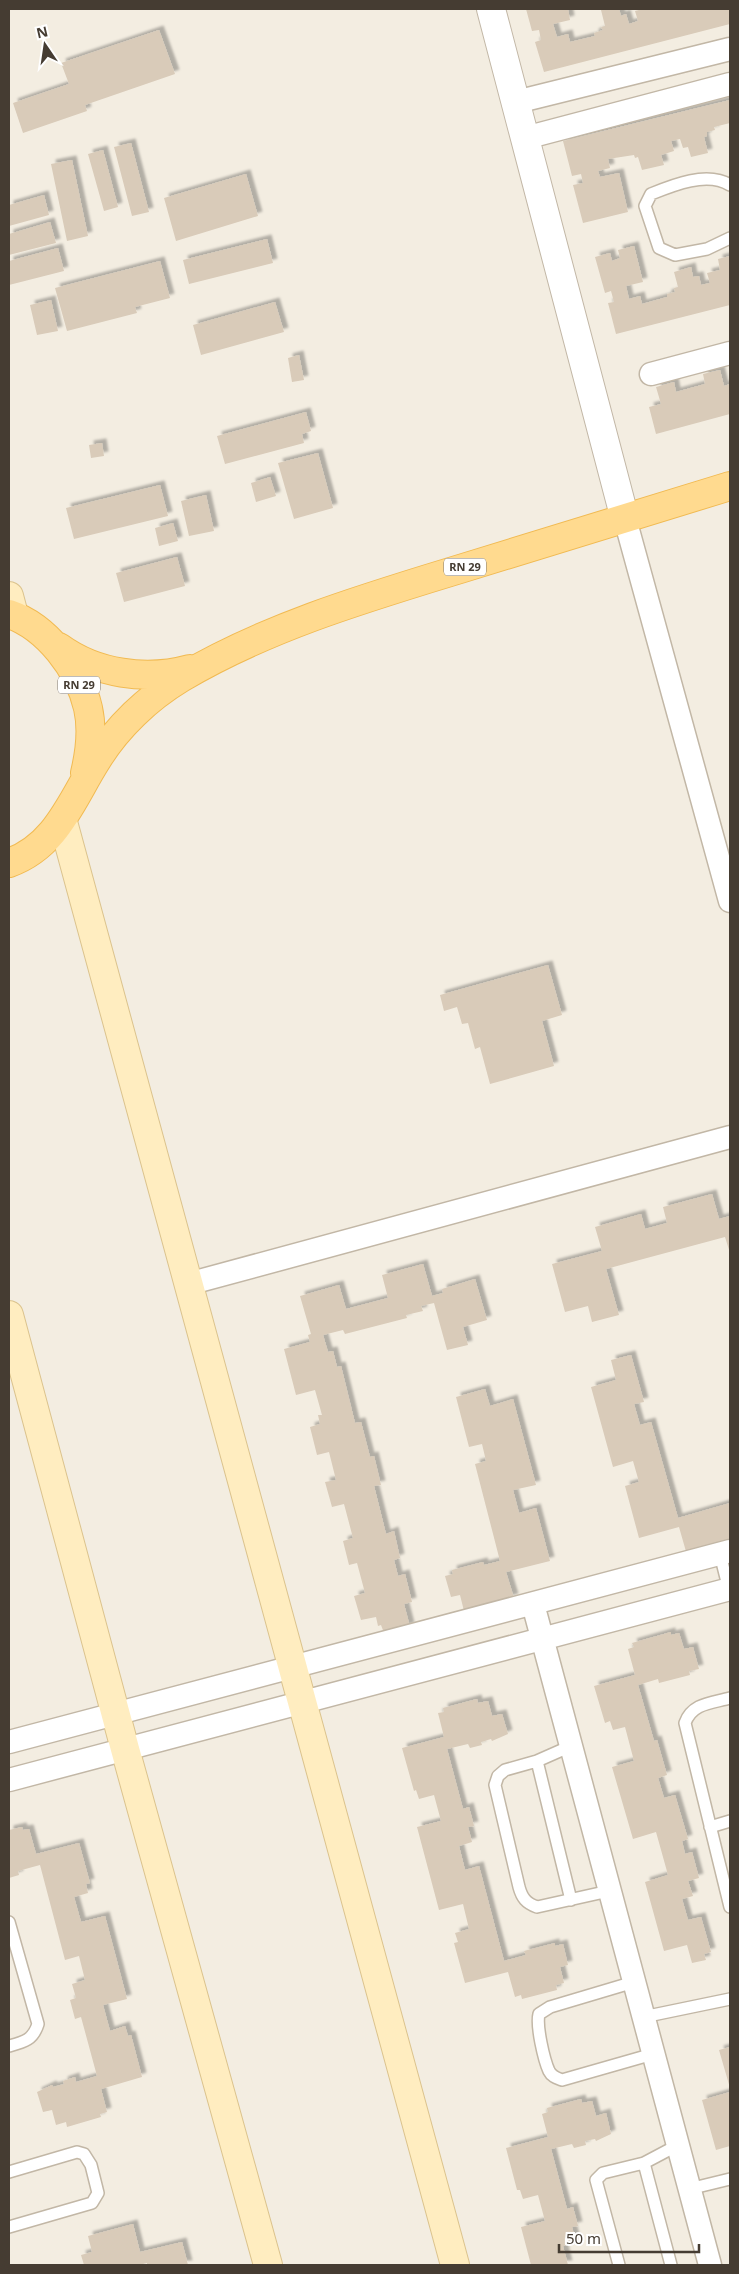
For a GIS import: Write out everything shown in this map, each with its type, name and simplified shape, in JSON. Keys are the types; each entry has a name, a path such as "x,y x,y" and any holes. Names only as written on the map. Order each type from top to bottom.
{"main road":[{"name":"RN 29","path":"9,863 40,844 63,822 83,785 109,744 134,714 180,679 206,665 254,642 335,609 730,486"},
{"name":"RN 29","path":"10,608 51,642 73,657 98,668 125,674 152,675 179,672 206,665"},
{"name":"RN 29","path":"51,642 74,672 88,708 91,747 83,785"},
{"path":"63,822 455,2265"},
{"path":"10,1322 125,1749 268,2265"}],"street":[{"path":"490,9 625,518 730,901"},
{"path":"516,102 730,49"},
{"path":"525,138 730,84"},
{"path":"651,374 730,353"},
{"path":"188,1284 730,1138"},
{"path":"9,1742 725,1553"},
{"path":"9,1780 730,1591"},
{"path":"533,1604 710,2265"}],"lane":[{"path":"730,185 723,180 683,181 650,194 646,206 658,248 675,255 707,248 730,238"},
{"path":"725,1553 730,1591"},
{"path":"730,1698 694,1708 688,1714 685,1723 730,1908"},
{"path":"571,1746 537,1761 505,1770 498,1776 495,1785 495,1794 522,1896 528,1903 537,1907 610,1891"},
{"path":"537,1761 571,1900"},
{"path":"710,1827 730,1822"},
{"path":"9,1922 38,2024 35,2034 28,2041 9,2046"},
{"path":"634,1982 550,2007 539,2014 538,2028 549,2072 555,2078 562,2080 653,2054"},
{"path":"643,2017 730,1999"},
{"path":"618,2265 596,2180 603,2173 644,2162 678,2145"},
{"path":"9,2172 77,2152 84,2154 89,2159 98,2193 92,2203 9,2227"},
{"path":"644,2162 671,2265"},
{"path":"689,2189 730,2179"}],"building":[{"path":"526,9 568,9 570,20 553,24 557,37 568,34 570,42 595,36 594,33 603,30 601,27 605,26 601,10 606,9 619,9 621,16 626,14 629,24 638,21 635,11 643,9 730,9 730,24 544,72 535,42 541,40 539,30 532,31"},
{"path":"159,30 175,74 85,105 87,111 23,133 13,103 69,84 61,63"},
{"path":"730,100 730,123 714,127 715,130 707,132 707,136 704,137 708,153 691,157 688,147 683,148 680,139 671,141 674,151 661,155 664,165 642,170 638,157 635,158 634,155 608,159 610,168 598,171 600,177 619,173 628,212 583,223 573,185 583,183 581,174 572,176 563,141"},
{"path":"131,143 149,212 132,216 114,147"},
{"path":"103,150 118,207 104,211 88,154"},
{"path":"72,160 88,236 67,241 51,164"},
{"path":"246,174 258,216 176,241 164,198"},
{"path":"44,195 49,215 9,226 9,205"},
{"path":"50,222 56,243 9,255 9,234"},
{"path":"267,239 273,263 189,284 183,260"},
{"path":"634,246 643,282 626,286 629,299 640,296 642,304 667,297 667,294 675,292 674,288 678,287 674,272 691,267 693,277 699,276 701,285 710,283 707,273 720,270 718,259 730,256 730,305 616,334 608,303 614,302 611,291 605,293 595,257 610,253 612,261 620,258 618,250"},
{"path":"58,248 64,271 9,285 9,261"},
{"path":"160,261 170,298 135,307 137,313 67,331 55,288"},
{"path":"51,300 58,331 37,335 30,305"},
{"path":"275,302 284,332 201,355 193,325"},
{"path":"299,355 304,380 292,382 288,358"},
{"path":"720,370 724,386 730,384 730,414 656,434 649,407 661,404 656,387 674,382 676,392 705,384 703,374"},
{"path":"306,412 311,431 302,434 304,443 225,464 217,436"},
{"path":"102,443 104,456 91,458 89,445"},
{"path":"318,453 333,508 294,519 278,463"},
{"path":"270,477 276,496 256,502 251,483"},
{"path":"160,485 168,516 74,539 66,508"},
{"path":"206,495 214,531 189,536 181,501"},
{"path":"173,523 178,541 159,546 155,528"},
{"path":"177,557 185,586 124,602 116,573"},
{"path":"548,965 562,1015 542,1021 554,1066 490,1084 480,1047 475,1049 468,1023 462,1024 457,1007 444,1011 440,995"},
{"path":"712,1194 719,1219 730,1216 730,1253 725,1237 606,1269 619,1315 592,1322 588,1306 565,1312 552,1264 602,1251 595,1227 641,1214 645,1229 667,1223 663,1207"},
{"path":"423,1264 432,1296 443,1293 442,1289 475,1279 487,1320 463,1327 468,1345 447,1350 434,1303 421,1306 423,1311 406,1315 407,1318 345,1334 343,1330 323,1335 328,1352 333,1351 337,1367 341,1366 355,1423 361,1422 370,1457 374,1456 381,1485 374,1486 386,1534 394,1531 400,1558 394,1560 398,1576 405,1574 412,1602 404,1604 410,1627 384,1633 381,1625 378,1626 376,1617 361,1620 354,1596 365,1593 357,1563 349,1565 343,1541 353,1538 344,1504 332,1507 325,1482 336,1480 329,1452 317,1455 310,1427 320,1424 318,1415 322,1415 315,1390 296,1395 284,1349 310,1342 308,1335 311,1334 300,1296 339,1285 346,1309 388,1298 382,1275"},
{"path":"631,1355 644,1402 634,1404 640,1425 651,1422 678,1518 730,1503 730,1543 687,1555 679,1527 639,1538 625,1486 639,1482 633,1461 613,1467 591,1387 616,1380 611,1360"},
{"path":"485,1389 490,1406 513,1399 536,1485 513,1490 519,1513 536,1508 550,1561 506,1572 514,1598 464,1611 460,1595 451,1597 445,1576 453,1574 452,1570 483,1562 484,1565 500,1561 475,1464 486,1461 482,1444 469,1447 456,1397"},
{"path":"671,1632 671,1635 679,1633 684,1649 693,1647 699,1669 689,1671 690,1675 659,1683 658,1679 638,1685 654,1741 657,1740 667,1775 658,1778 664,1798 675,1795 688,1839 682,1841 685,1854 692,1852 699,1878 688,1881 693,1896 682,1899 688,1920 701,1917 711,1952 704,1954 706,1960 692,1963 687,1945 664,1951 645,1882 668,1875 656,1832 633,1839 612,1767 634,1761 625,1727 613,1730 610,1721 605,1723 594,1686 635,1675 628,1649 634,1647 632,1643"},
{"path":"477,1699 478,1703 488,1701 492,1716 502,1714 508,1734 492,1741 491,1739 481,1742 482,1745 470,1748 468,1744 447,1749 463,1809 469,1807 474,1826 468,1827 472,1842 459,1846 465,1870 479,1866 504,1961 526,1955 524,1951 555,1943 555,1946 563,1944 568,1965 560,1967 564,1983 556,1985 557,1990 522,1999 521,1995 515,1997 508,1972 465,1983 454,1943 458,1942 455,1933 469,1929 463,1904 439,1910 417,1827 441,1821 434,1795 419,1799 416,1790 414,1791 402,1748 444,1737 438,1713 444,1712 443,1708"},
{"path":"22,1827 23,1830 29,1829 36,1854 79,1843 90,1883 86,1884 88,1893 74,1897 81,1922 105,1916 127,1999 103,2005 110,2031 125,2026 128,2036 131,2035 142,2077 101,2089 107,2112 100,2114 101,2117 67,2127 66,2122 56,2125 52,2110 43,2112 37,2092 52,2085 53,2087 64,2084 63,2081 75,2077 76,2082 97,2076 81,2017 75,2019 70,2000 76,1998 72,1984 85,1980 79,1956 65,1960 40,1865 18,1871 19,1875 9,1878 9,1830"},
{"path":"730,2047 730,2088 719,2050"},
{"path":"730,2092 730,2146 716,2150 702,2100"},
{"path":"581,2099 582,2103 592,2101 596,2116 606,2113 611,2134 596,2141 595,2139 585,2141 586,2145 574,2148 572,2144 551,2149 567,2209 573,2207 578,2226 572,2227 576,2242 563,2246 568,2265 531,2265 521,2227 545,2221 538,2195 523,2199 520,2190 517,2190 506,2148 548,2137 542,2114 548,2112 547,2108"},
{"path":"133,2224 140,2252 182,2242 188,2265 147,2265 147,2263 139,2265 84,2265 81,2255 92,2252 88,2236"}]}
